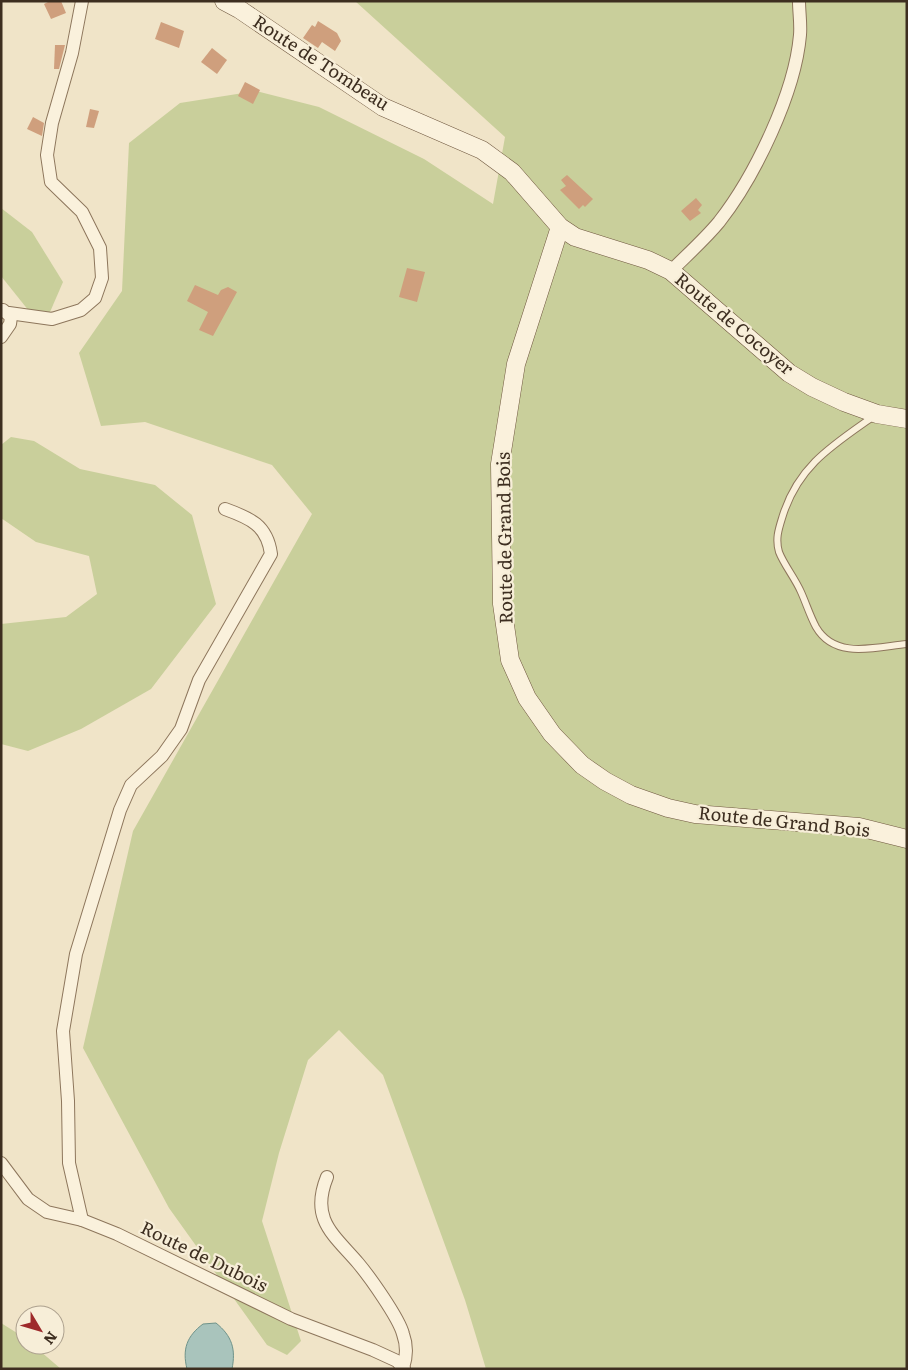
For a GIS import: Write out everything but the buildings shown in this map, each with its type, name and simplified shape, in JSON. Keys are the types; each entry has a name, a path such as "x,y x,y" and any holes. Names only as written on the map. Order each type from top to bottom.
{"main road":[{"name":"Route de Tombeau","path":"224,1 239,9 383,107 482,150 512,172 560,227"},
{"name":"Route de Cocoyer","path":"560,227 575,237 595,245 648,260 671,271 789,373 844,402 877,414 907,419"},
{"name":"Route de Grand Bois","path":"560,227 516,364 500,464 502,604 510,660 527,698 552,734 582,765 605,781 631,795 668,808 695,814 858,827 907,839"}],"street":[{"path":"5,311 52,319 81,310 95,298 102,278 100,248 82,212 51,182 47,155 52,123 72,53 82,1"},
{"path":"671,271 719,222 768,139 784,103 794,67 800,35 798,1"},
{"path":"1,337 10,324 5,311"},
{"path":"82,1220 69,1163 68,1101 63,1031 76,954 120,810 131,785 162,756 181,729 199,680 271,554 269,540 255,522 225,509"},
{"name":"Route de Dubois","path":"1,1163 28,1199 47,1212 82,1220 117,1234 291,1319 373,1350 397,1362 404,1368"},
{"path":"327,1177 321,1194 323,1218 327,1229 358,1264 403,1332 406,1349 404,1368"}],"lane":[{"path":"877,414 819,456 802,475 789,497 777,535 780,553 797,583 817,628 826,638 835,645 847,650 907,644"}],"green space":[{"path":"355,1 907,1 907,1369 486,1369 465,1300 383,1075 339,1030 308,1060 279,1153 262,1221 301,1341 287,1355 267,1345 169,1208 83,1048 133,831 312,514 272,465 145,422 101,426 79,353 122,291 129,143 180,103 256,91 319,107 424,159 493,204 505,137"},
{"path":"1,208 32,232 63,282 50,312 33,316 1,276"},
{"path":"11,437 34,441 80,469 155,485 192,515 216,604 151,689 81,729 28,751 1,744 1,624 66,617 97,594 89,556 36,542 1,518 1,445"},
{"path":"1,1323 15,1332 15,1355 45,1355 61,1369 1,1369"}],"water":[{"path":"216,1323 226,1333 232,1343 232,1369 187,1369 186,1349 193,1333 203,1324"}]}
